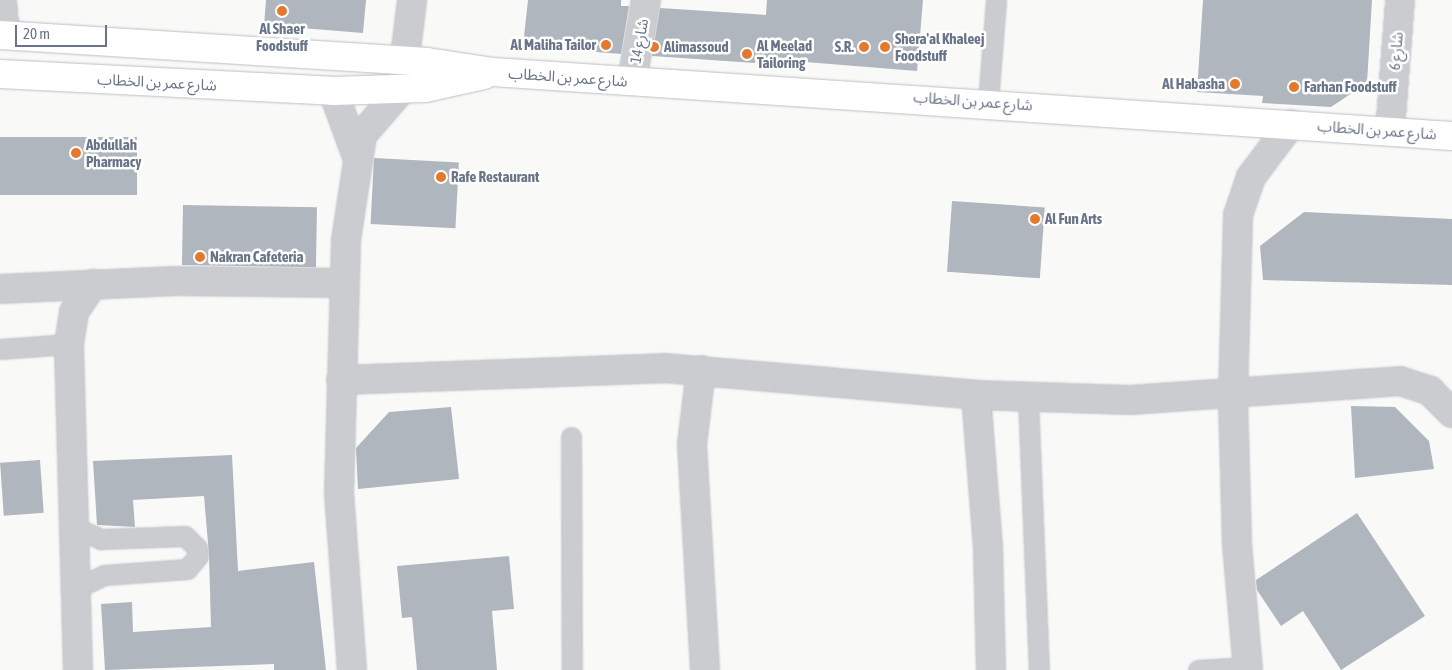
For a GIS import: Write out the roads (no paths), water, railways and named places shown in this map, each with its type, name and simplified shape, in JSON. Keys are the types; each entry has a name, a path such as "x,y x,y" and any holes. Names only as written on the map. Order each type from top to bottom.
{"street":[{"path":"2,0 2,35"},
{"path":"352,670 339,494 343,283 356,154 373,118 402,90 412,0"},
{"name":"شارع 14","path":"632,81 646,0"},
{"name":"شارع 6","path":"1390,131 1400,0"},
{"name":"شارع عمر بن الخطاب","path":"2,35 405,61 493,72 988,102 1452,136"},
{"path":"207,84 220,67 211,48"},
{"name":"شارع عمر بن الخطاب","path":"0,74 333,91 402,90 493,72"},
{"path":"333,91 356,154"},
{"path":"1248,668 1237,543 1233,396 1241,202 1251,177 1291,124"},
{"path":"0,289 92,284 343,283"},
{"path":"78,670 69,344 74,312 92,284"},
{"path":"341,380 627,368 701,370 1028,398 1233,396 1400,381 1430,391 1452,413"},
{"path":"701,370 692,444 705,670"},
{"path":"976,395 988,548 992,670"}],"lane":[{"path":"988,102 996,0"},
{"path":"0,349 69,344"},
{"path":"1028,398 1039,670"},
{"path":"571,437 572,670"},
{"path":"74,526 101,539 185,536 192,541 198,556 187,569 104,574 77,588"},
{"path":"1198,670 1248,668"}],"place":[{"name":"Al Shaer Foodstuff","path":"282,11"},
{"name":"Al Maliha Tailor","path":"606,45"},
{"name":"Alimassoud","path":"654,47"},
{"name":"S.R.","path":"864,47"},
{"name":"Shera'al Khaleej Foodstuff","path":"885,47"},
{"name":"Al Meelad Tailoring","path":"747,54"},
{"name":"Al Habasha","path":"1235,84"},
{"name":"Farhan Foodstuff","path":"1294,87"},
{"name":"Abdullah Pharmacy","path":"76,153"},
{"name":"Rafe Restaurant","path":"441,177"},
{"name":"Al Fun Arts","path":"1035,219"},
{"name":"Nakran Cafeteria","path":"200,257"}]}
